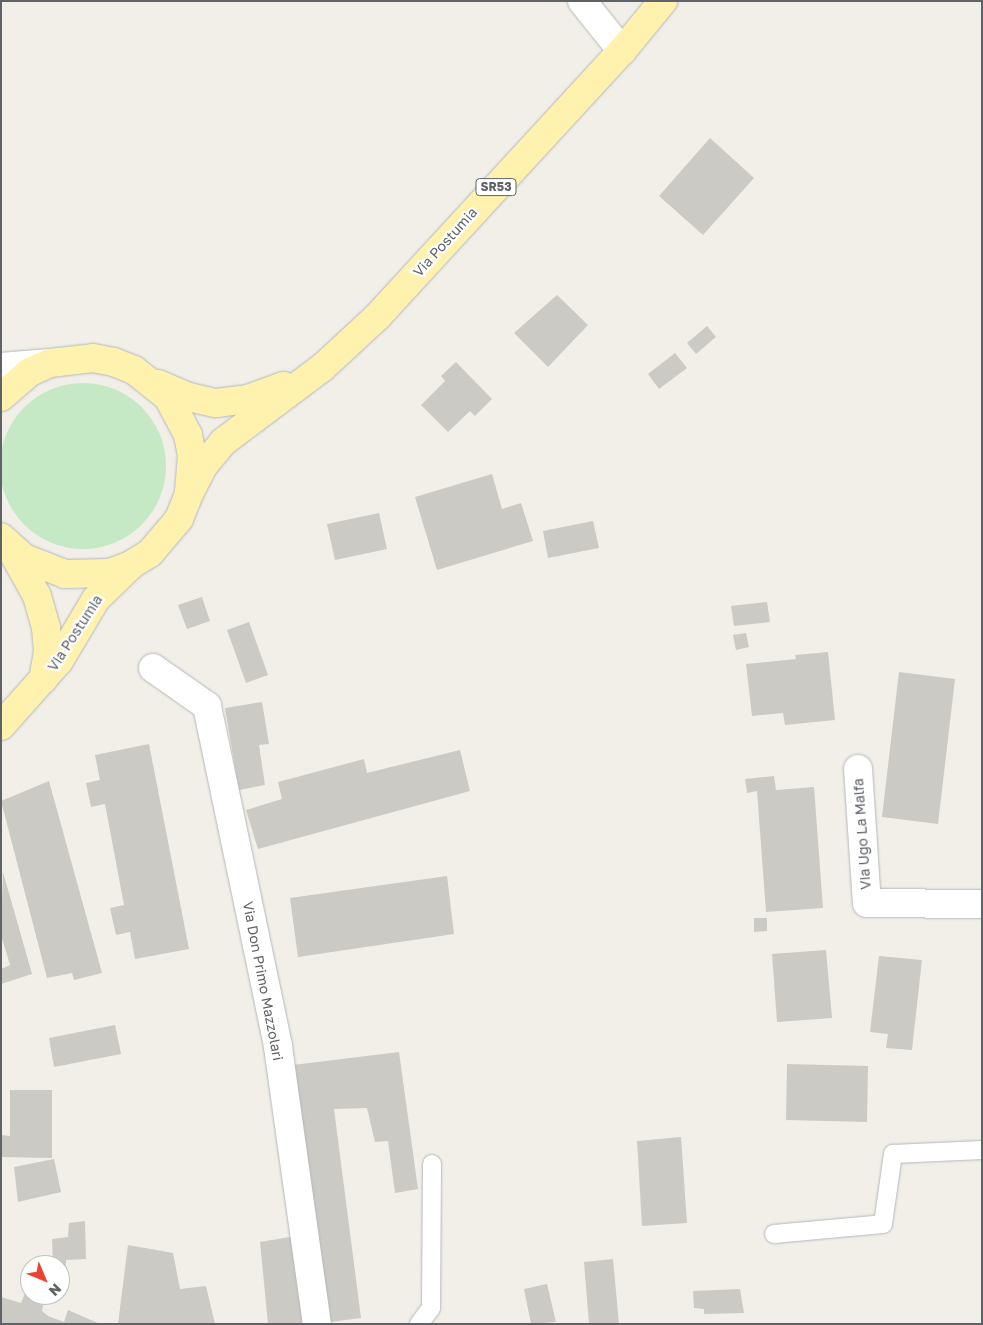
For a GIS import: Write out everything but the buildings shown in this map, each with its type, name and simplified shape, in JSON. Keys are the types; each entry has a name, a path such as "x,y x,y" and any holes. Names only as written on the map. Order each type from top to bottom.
{"main road":[{"name":"Via Postumia","path":"189,494 204,465 223,442 323,367 378,316 622,51 663,1"},
{"path":"1,397 30,372 50,364 71,359 100,360 134,370 152,382 180,415 188,435 192,456 189,494 179,520 166,538 131,565 110,573 65,574 44,568 4,540"},
{"name":"Via Postumia","path":"152,382 189,398 229,403 283,387 323,367"},
{"name":"Via Postumia","path":"4,540 37,596 46,628 48,652 42,682"},
{"name":"Via Postumia","path":"1,726 42,682 65,653 96,599 131,565"}],"street":[{"path":"582,1 622,51"},
{"path":"1,367 50,364"},
{"name":"Via Don Primo Mazzolari","path":"153,668 207,706 278,1047 316,1324"},
{"name":"Via Ugo La Malfa","path":"858,769 867,904 982,904"}],"lane":[{"path":"774,1234 883,1224 893,1154 982,1150"},
{"path":"419,1324 431,1308 432,1164"}],"green space":[{"path":"91,383 115,389 142,407 160,434 165,450 165,482 160,498 142,525 129,535 107,546 75,549 51,543 30,530 19,519 3,490 0,458 6,434 19,413 30,402 59,386"}]}
